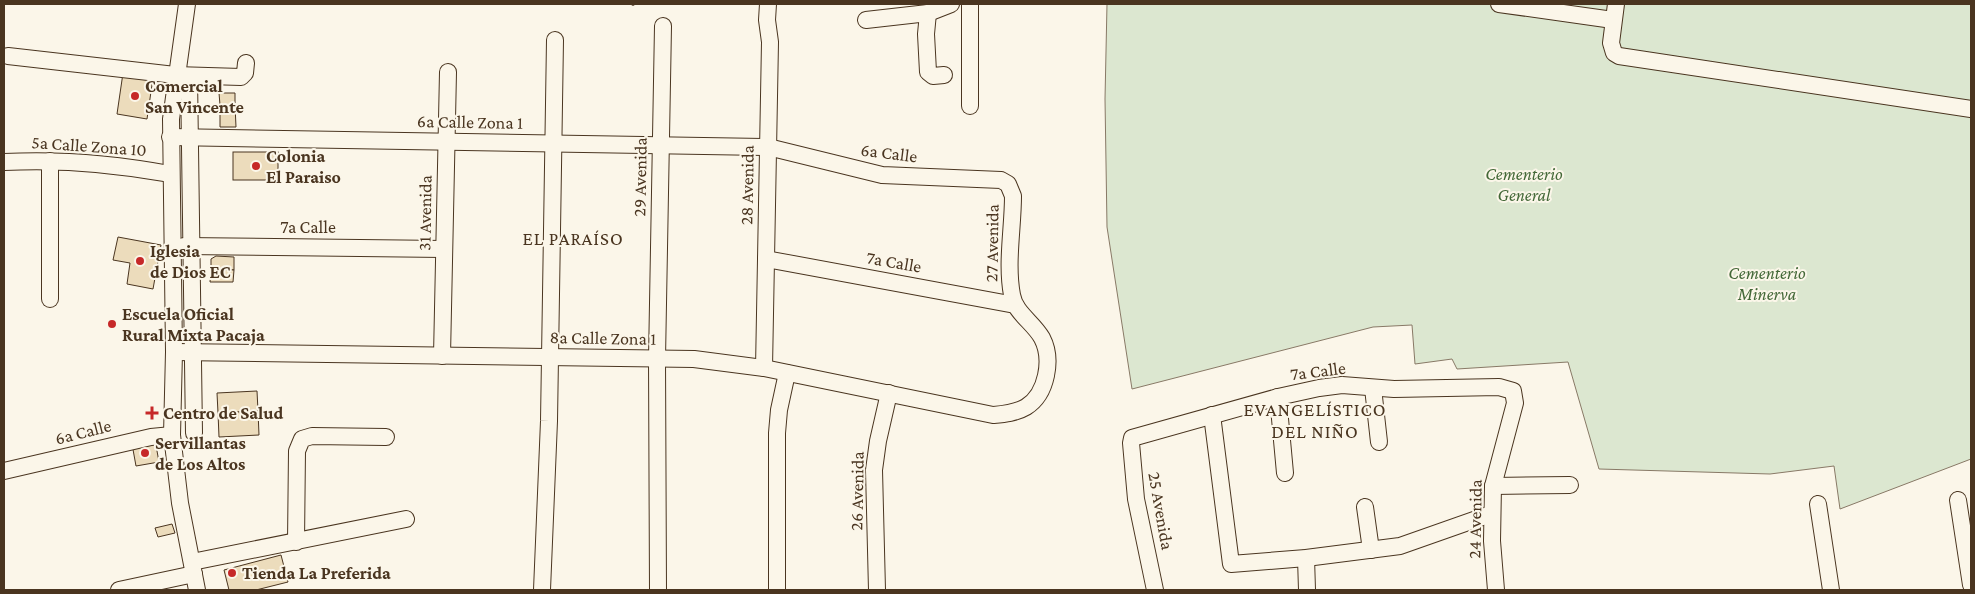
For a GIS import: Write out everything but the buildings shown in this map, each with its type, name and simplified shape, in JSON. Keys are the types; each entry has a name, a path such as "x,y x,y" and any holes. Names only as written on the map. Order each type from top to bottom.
{"street":[{"path":"187,4 182,76 170,137 174,352 172,435 176,480 197,590"},
{"name":"28 Avenida","path":"764,368 768,147 768,4"},
{"path":"866,20 928,13 951,4"},
{"path":"970,4 970,106"},
{"path":"1499,4 1613,20"},
{"path":"1616,4 1613,20 1612,48 1614,53 1624,57 1971,109"},
{"path":"928,13 926,34 928,72 933,76 944,76"},
{"name":"29 Avenida","path":"657,359 663,26"},
{"path":"542,590 550,358 555,40"},
{"path":"8,56 182,76 241,77 245,72 246,63"},
{"name":"31 Avenida","path":"442,356 448,72"},
{"path":"182,76 191,138 194,433"},
{"name":"6a Calle Zona 1","path":"170,137 768,147"},
{"name":"6a Calle","path":"768,147 866,173 905,177 998,179 1008,184"},
{"path":"50,161 50,299"},
{"name":"5a Calle Zona 10","path":"4,162 50,161 102,164 170,174"},
{"name":"27 Avenida","path":"1008,184 1013,196 1010,274 1015,305 1041,338 1046,348 1046,377 1035,400 1026,407"},
{"name":"7a Calle","path":"172,246 444,249"},
{"name":"7a Calle","path":"766,259 1015,305"},
{"name":"8a Calle Zona 1","path":"174,352 694,359 787,372 993,414 1011,413 1026,407"},
{"path":"657,359 658,590"},
{"path":"777,590 778,410 787,372"},
{"name":"7a Calle","path":"1132,438 1278,397 1342,385 1373,388 1500,387 1513,391"},
{"path":"1373,388 1379,442"},
{"name":"24 Avenida","path":"1496,590 1491,514 1493,486 1515,403 1513,391"},
{"name":"26 Avenida","path":"877,590 874,470 879,434 889,393"},
{"path":"1278,397 1285,472"},
{"path":"1212,415 1231,564 1306,558 1371,550 1414,542 1491,514"},
{"name":"6a Calle","path":"4,471 151,437 172,435"},
{"path":"296,542 297,451 302,439 312,436 386,437"},
{"name":"25 Avenida","path":"1132,438 1130,443 1136,499 1155,590"},
{"path":"1493,486 1570,485"},
{"path":"1958,500 1971,585"},
{"path":"1818,504 1832,590"},
{"path":"1366,507 1371,550"},
{"path":"118,590 193,568 296,542 406,519"},
{"path":"1306,558 1307,590"}],"green space":[{"name":"Cementerio General","path":"1107,4 1971,4 1971,459 1840,509 1834,466 1770,474 1599,469 1568,362 1457,369 1452,359 1415,364 1412,325 1373,327 1132,389 1107,227 1105,99"}],"place":[{"name":"Comercial San Vincente","path":"135,96"},
{"name":"Colonia El Paraiso","path":"256,166"},
{"name":"Iglesia de Dios EC","path":"140,261"},
{"name":"Escuela Oficial Rural Mixta Pacaja","path":"112,324"},
{"name":"Centro de Salud","path":"152,413"},
{"name":"Servillantas de Los Altos","path":"145,453"},
{"name":"Tienda La Preferida","path":"232,573"}],"district":[{"name":"EL PARAÍSO","path":"573,238"},
{"name":"EVANGELÍSTICO DEL NIÑO","path":"1315,420"}],"park label":[{"name":"Cementerio Minerva","path":"1767,283"}]}
